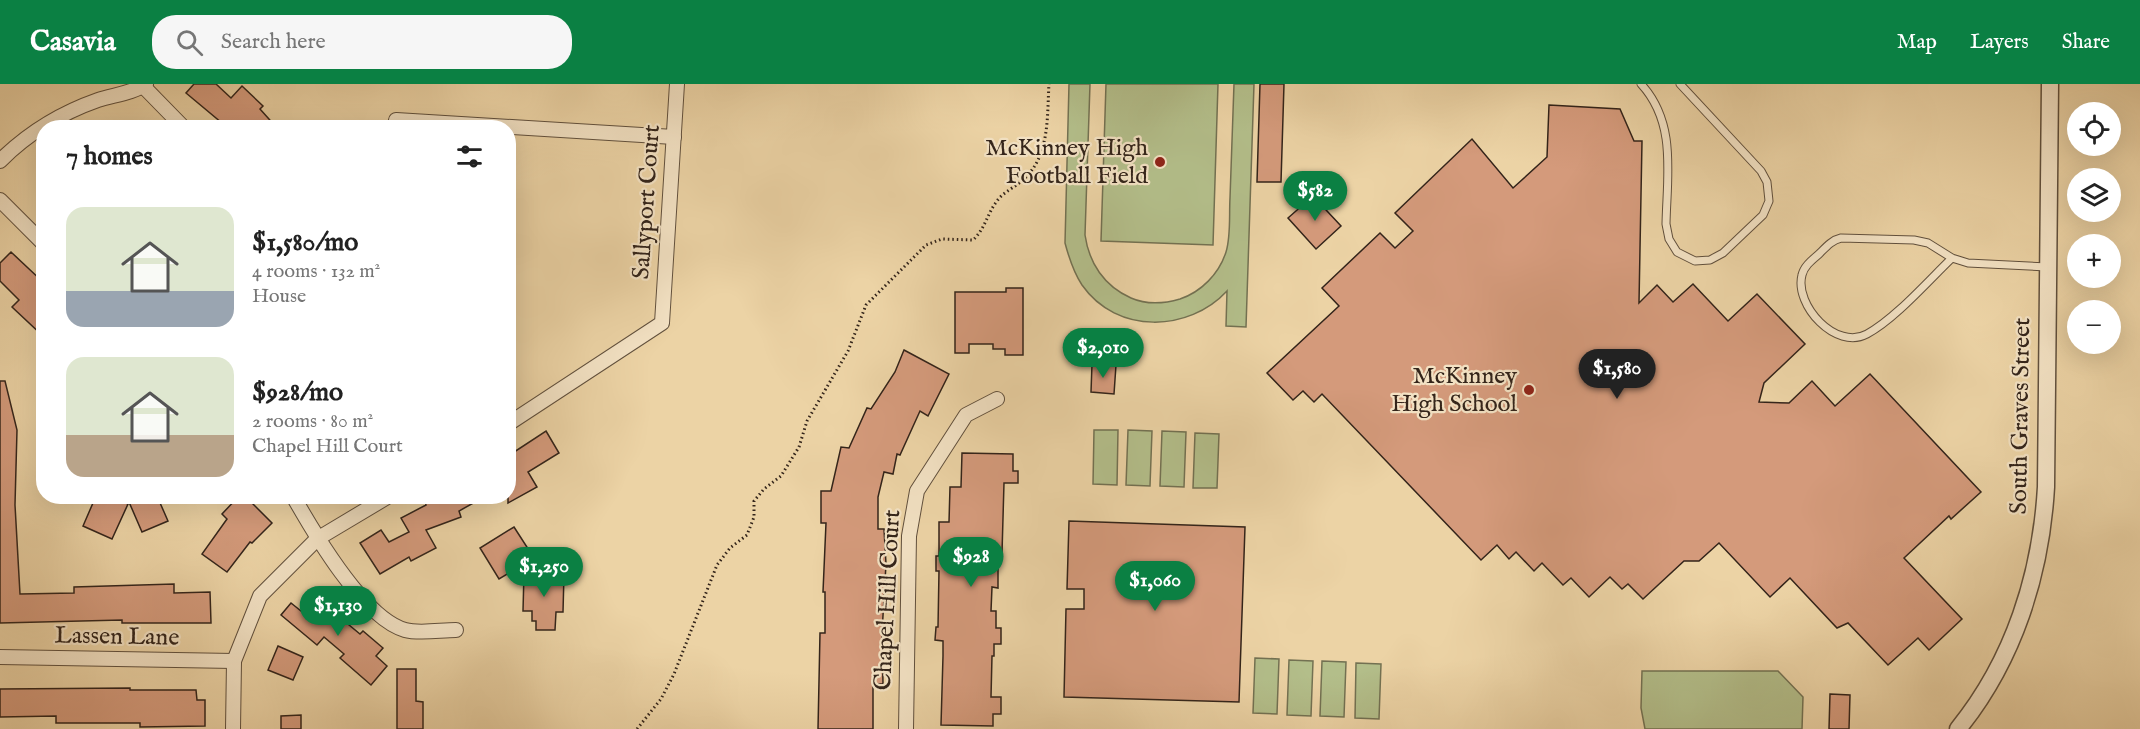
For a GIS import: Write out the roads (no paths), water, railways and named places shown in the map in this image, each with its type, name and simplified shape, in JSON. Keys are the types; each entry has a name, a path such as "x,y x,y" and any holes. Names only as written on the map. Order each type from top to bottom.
{"street":[{"name":"Sallyport Court","path":"516,419 662,323 677,84"},
{"name":"South Graves Street","path":"1958,729 1984,693 2003,659 2022,614 2036,567 2046,486 2050,84"},
{"path":"52,120 96,101 144,85 177,120"},
{"path":"516,127 674,136"},
{"path":"0,161 18,143 36,131"},
{"path":"0,200 36,236"},
{"name":"Chapel Hill Court","path":"906,729 909,536 917,491 966,415 997,399"},
{"path":"297,504 317,539 368,607 405,630 456,630"},
{"path":"233,729 234,661 260,596 317,539 376,504"},
{"name":"Lassen Lane","path":"0,657 234,661"}],"lane":[{"path":"1641,84 1659,108 1666,131 1666,224 1670,239 1682,256 1703,262 1723,253 1763,215 1770,195 1761,171 1680,84"},
{"path":"1952,258 1884,321 1868,334 1857,338 1842,336 1831,331 1806,304 1801,282 1804,269 1830,243 1841,238 1922,241 1952,258 1976,264 2048,267"}],"place":[{"name":"McKinney High Football Field","path":"1160,162"},
{"name":"McKinney High School","path":"1529,390"}]}
